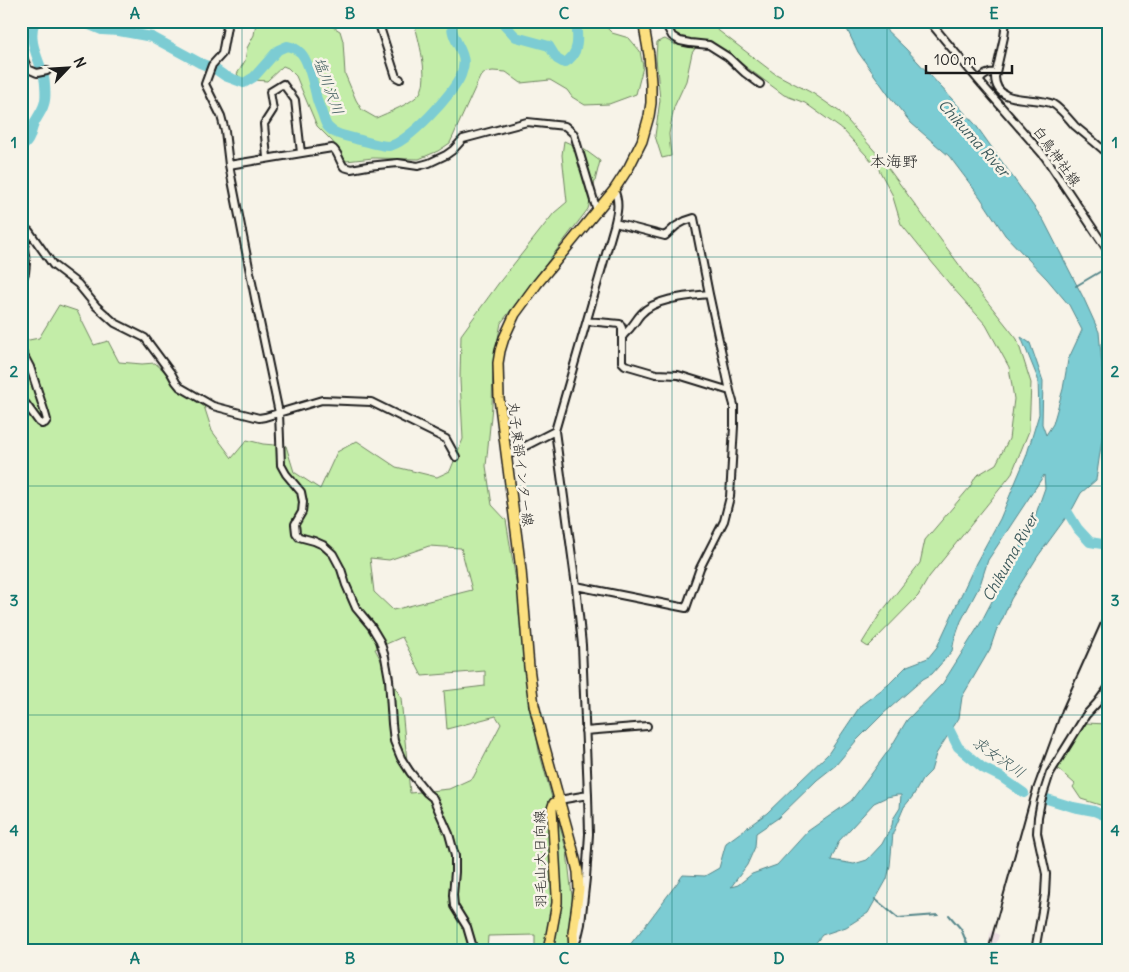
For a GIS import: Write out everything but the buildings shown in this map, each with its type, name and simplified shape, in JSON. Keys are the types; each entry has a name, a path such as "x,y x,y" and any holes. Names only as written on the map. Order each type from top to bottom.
{"main road":[{"name":"丸子東部インター線","path":"573,949 578,872 538,724 532,686 521,570 498,379 499,357 511,321 523,303 624,177 638,151 651,104 651,83 643,21"},
{"name":"羽毛山大日向線","path":"548,951 557,895 552,808 554,803 559,800"}],"street":[{"path":"228,21 222,54 212,65 205,84 221,116 225,131 229,165 279,413 281,465 301,492 304,502 302,512 295,524 296,533 299,537 314,541 323,546 333,554 356,608 371,626 380,641 389,679 394,742 401,758 427,793 433,798 444,820 455,856 454,906 467,927 474,951"},
{"path":"378,21 396,77 400,79"},
{"path":"664,21 672,36 680,41 709,44 760,84"},
{"name":"白鳥神社線","path":"929,21 1046,157 1108,251"},
{"path":"1006,21 996,72 995,82 999,89 1010,98 1054,105 1108,154"},
{"path":"21,53 28,69 37,73 47,71"},
{"path":"979,81 988,73 996,72"},
{"path":"267,158 264,124 273,110 270,92 283,84 295,100 301,152"},
{"path":"229,165 332,148 344,167 351,169 398,163 418,166 435,161 446,155 463,139 527,122 565,126 574,134 597,211"},
{"path":"573,949 581,924 589,834 588,795 582,645 555,431 615,223 618,204 614,190"},
{"path":"576,586 686,608 700,568 724,521 730,497 734,405 694,218 676,226 665,236 615,223"},
{"path":"21,228 29,231 53,265 78,284 96,306 115,323 145,338 180,387 212,406 252,416 265,417 322,400 371,402 446,439 456,457"},
{"path":"21,282 25,273 24,247 29,231"},
{"path":"623,336 646,309 664,301 709,294"},
{"path":"587,321 620,324 623,336 622,362 625,364 656,374 678,375 730,391"},
{"path":"21,350 30,368 46,412 47,420 45,423 40,422 26,404 21,402"},
{"path":"506,456 555,431"},
{"path":"1036,951 1045,894 1046,874 1037,833 1041,801 1050,773 1086,715 1108,688"},
{"path":"585,731 647,726"},
{"path":"559,800 588,795"},
{"path":"1102,951 1108,947"}],"shaded area":[{"path":"991,931 999,935 994,951 987,951"}],"green space":[{"path":"258,21 285,25 291,21 323,21 340,31 343,41 345,74 362,110 376,118 417,97 423,86 424,68 414,21 602,21 612,33 629,38 640,51 643,67 636,94 609,104 585,105 572,97 567,90 550,80 521,83 506,72 486,72 480,77 450,143 438,151 419,159 373,158 346,161 332,141 317,126 296,76 288,68 283,66 267,81 241,79 237,74 245,61 247,48 254,35"},
{"path":"669,21 708,21 774,73 814,94 840,112 880,157 974,285 1017,339 1031,383 1029,431 1011,475 929,577 918,596 868,647 862,643 880,614 920,563 925,540 970,487 976,476 996,464 1009,439 1014,399 1009,367 986,325 952,287 901,224 892,194 878,168 843,130 805,103 784,95 711,41 700,41 692,53 686,81 674,107 669,134 671,156 662,158 655,136 660,100 656,58 657,42 665,39 676,45 675,30"},
{"path":"564,141 585,150 600,161 588,209 501,323 493,364 492,406 486,466 492,505 506,520 521,612 525,668 539,751 567,852 573,905 574,951 535,951 535,935 488,936 487,951 21,951 21,339 24,341 39,338 59,305 77,311 94,345 108,341 119,362 155,363 204,406 212,431 232,458 247,440 263,444 286,446 294,472 320,489 337,452 357,441 396,467 437,477 450,471 463,439 460,380 461,335 554,213 567,202 562,155","holes":["429,546 461,548 472,590 393,610 374,592 370,558 389,560","402,637 422,676 485,671 485,686 444,691 447,729 496,716 501,724 473,778 449,789 410,793 401,698 375,649"]},
{"path":"1085,723 1108,724 1108,811 1100,805 1081,799 1073,787 1075,784 1057,768"}],"water":[{"name":"Chikuma River","path":"843,21 877,21 906,49 975,124 1044,221 1099,332 1106,412 1096,480 1081,493 1073,508 1038,556 1011,599 990,649 962,697 959,718 936,754 931,771 922,780 904,807 893,833 887,879 868,913 846,927 822,935 810,950 625,951 683,875 705,876 719,868 726,843 767,813 828,754 861,705 888,685 907,666 928,658 937,647 976,563 1000,519 1026,457 1039,414 1038,379 1021,337 1030,343 1043,381 1042,424 1046,435 1053,424 1063,389 1068,360 1082,330 1069,305 1005,235 980,197 949,156 911,123 858,52","holes":["1044,475 1045,488 1032,525 980,624 943,683 907,720 891,747 851,801 808,831 777,865 752,874 738,885 731,887 747,865 755,847 756,833 778,818 817,780 836,765 856,741 883,714 923,679 932,674 952,651 961,621 980,585 988,560","901,795 900,808 882,844 867,860 854,864 831,860 839,841 874,803"]}],"waterway":[{"name":"塩川沢川","path":"21,147 28,140 43,107 45,98 44,77 32,36 35,21"},
{"name":"塩川沢川","path":"80,21 102,30 152,37 225,76 244,83 254,77 278,50 287,46 298,50 306,62 325,123 328,127 341,135 389,146 407,136 430,116 457,83 464,66 464,59 452,30 453,21"},
{"name":"塩川沢川","path":"501,21 516,37 549,46 557,59 564,63 573,55 577,45 576,21"},
{"path":"1076,286 1108,267"},
{"path":"1062,503 1078,529 1090,542 1108,545"},
{"name":"求女沢川","path":"944,719 958,747 983,768 1001,777 1024,793"},
{"name":"求女沢川","path":"1047,799 1094,811 1108,817"},
{"path":"875,899 898,918 938,915"},
{"path":"949,915 961,929 970,951"}],"railway":[{"path":"988,951 1033,789 1062,710 1108,607"}],"district":[{"name":"本海野","path":"894,161"}]}
